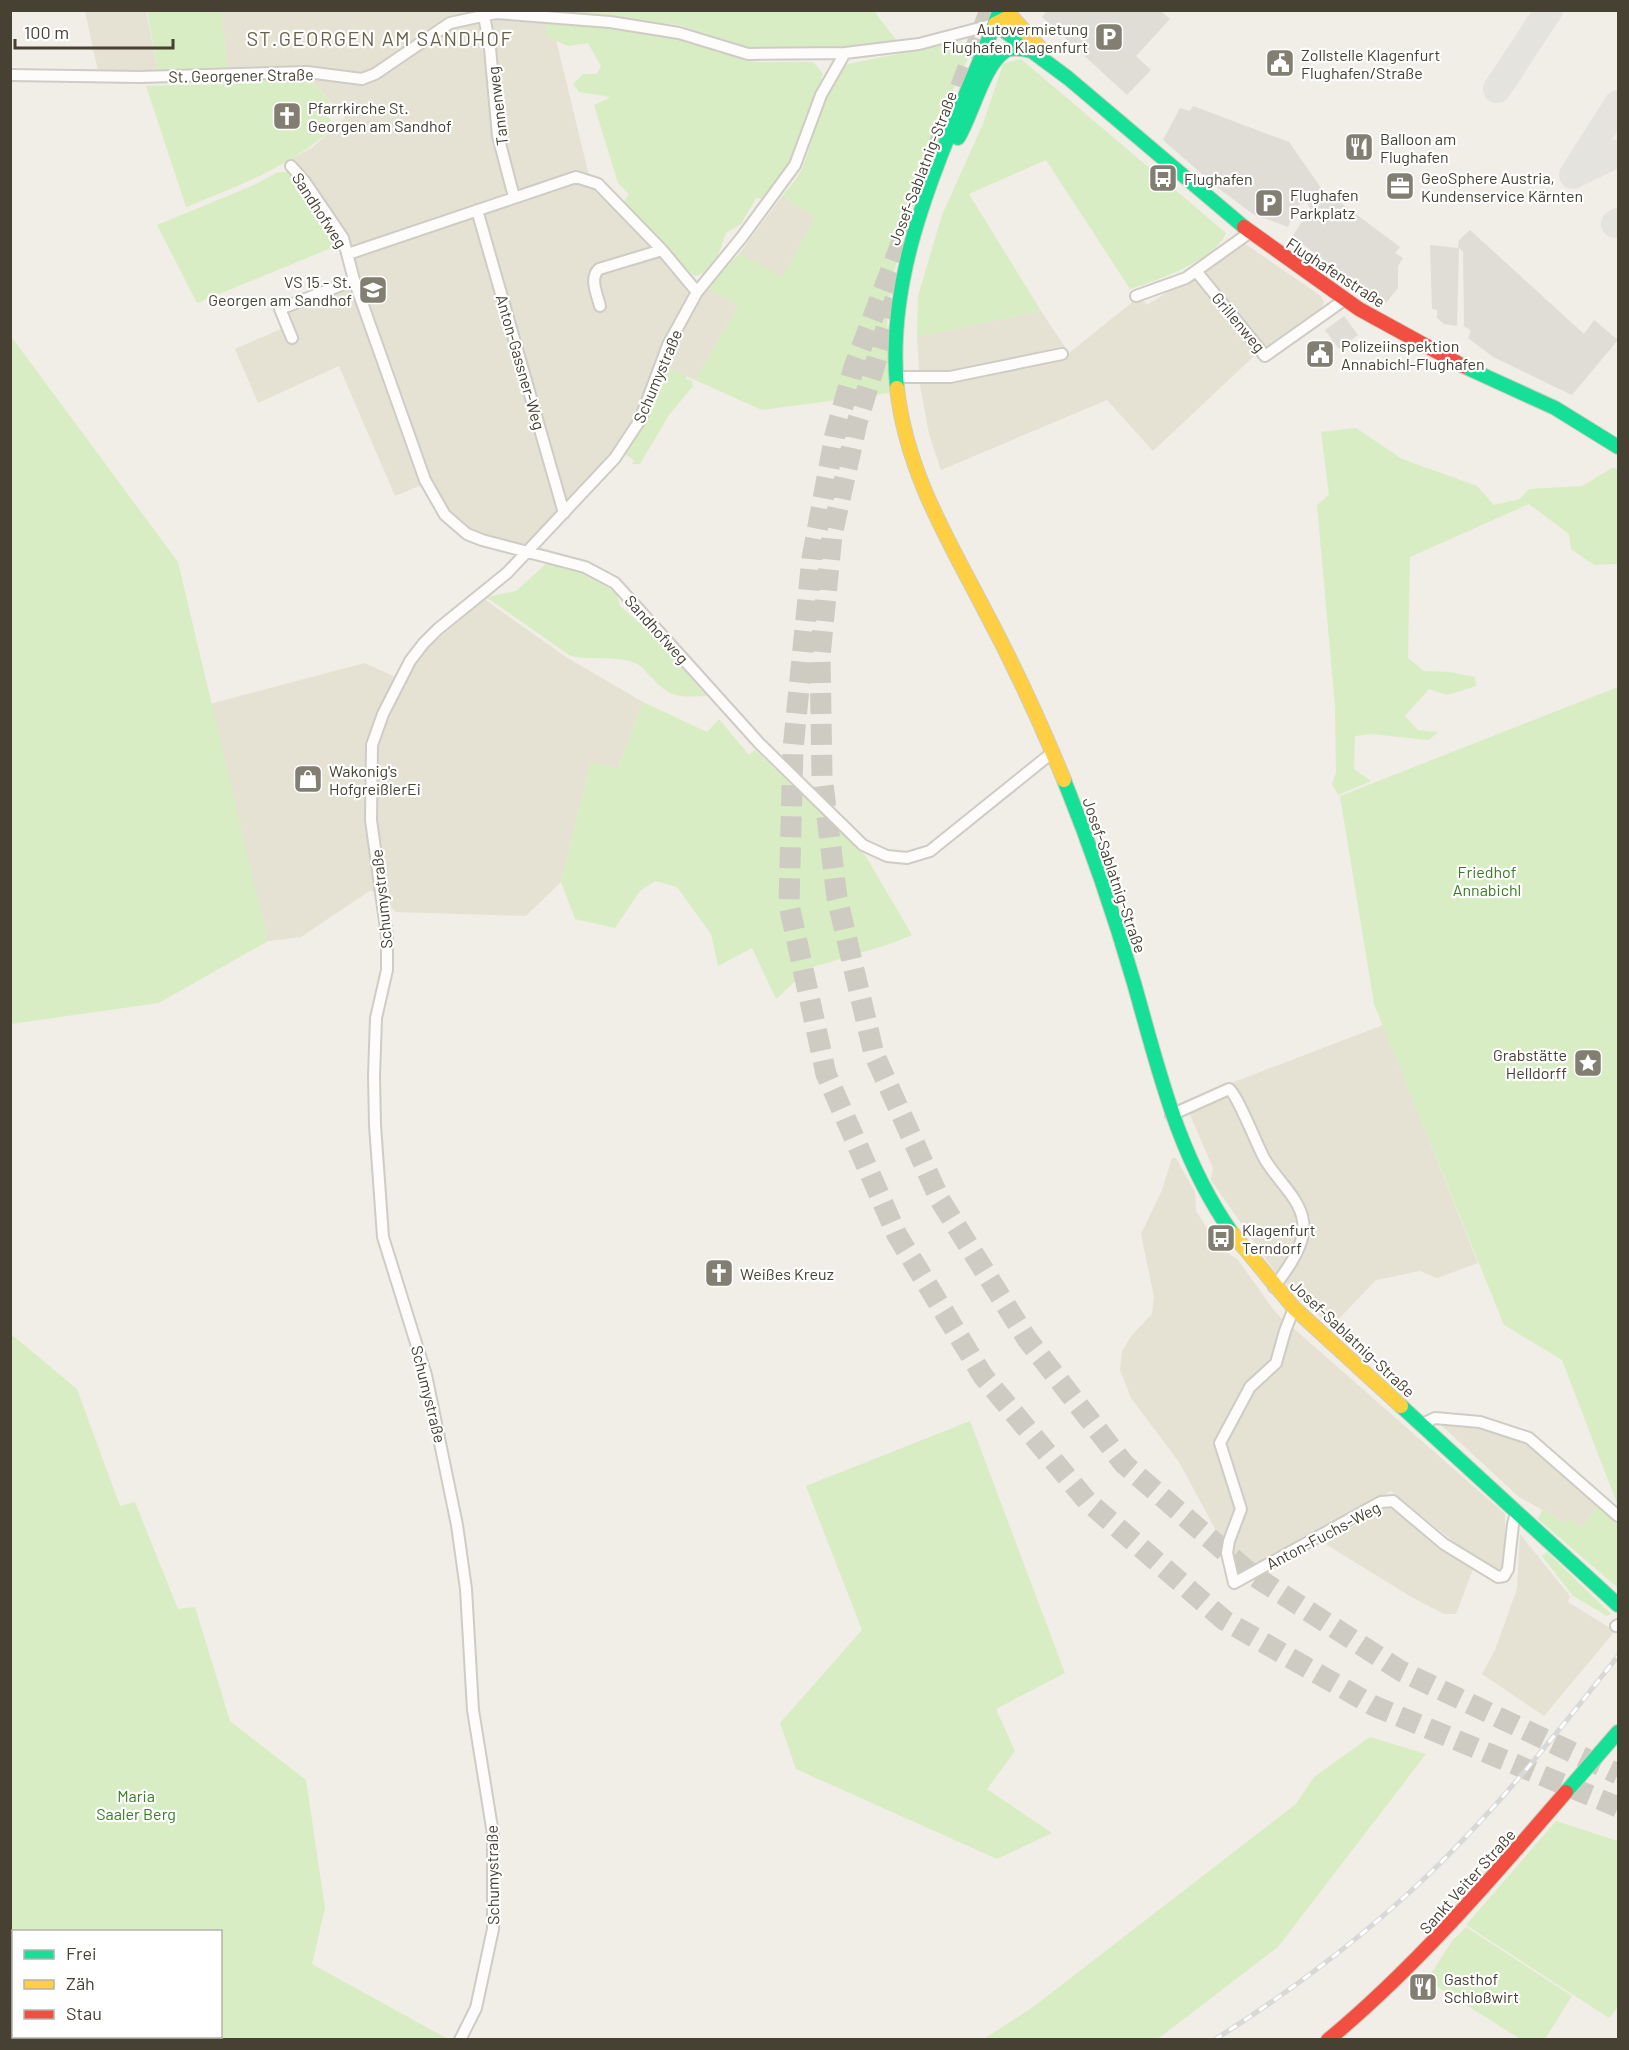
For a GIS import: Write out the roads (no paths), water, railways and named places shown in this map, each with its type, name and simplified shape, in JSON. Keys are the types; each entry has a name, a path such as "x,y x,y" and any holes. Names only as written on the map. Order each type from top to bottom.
{"main road":[{"name":"Josef-Sablatnig-Straße","path":"1000,10 908,248 895,330 897,377 907,443 924,491 992,623 1053,752 1098,869 1171,1115 1192,1167 1215,1208 1274,1287 1294,1308 1618,1605"},
{"name":"Flughafenstraße","path":"1067,77 1011,16 995,24 1067,77 1249,232 1344,300 1440,354 1540,399 1618,447"},
{"path":"942,158 970,119 994,60 1009,50 1031,51"},
{"name":"Sankt Veiter Straße","path":"1328,2040 1378,1998 1445,1933 1618,1732"}],"street":[{"name":"St. Georgener Straße","path":"10,75 118,77 307,72 362,79 375,74 450,23 490,12 610,22 679,33 748,54 845,53"},
{"name":"Tannenweg","path":"490,12 498,136 514,197"},
{"path":"845,53 919,44 995,24"},
{"name":"Schumystraße","path":"460,2040 476,2008 493,1929 493,1834 473,1710 466,1588 455,1514 426,1375 383,1237 374,1076 376,1018 387,970 387,936 372,820 372,745 383,714 410,661 423,644 438,629 492,587 529,551 629,440 648,401 668,345 697,292 742,237 795,165 820,95 845,53"},
{"name":"Sandhofweg","path":"291,166 305,182 342,238 354,280 425,480 445,514 467,534 585,567 615,583 759,743 863,845 887,856 907,858 930,851 1053,752"},
{"name":"Sandhofweg","path":"348,254 576,177 598,184 662,249 697,292"},
{"name":"Anton-Gassner-Weg","path":"477,210 564,513"},
{"path":"1136,296 1186,278 1249,232"},
{"path":"600,306 593,278 599,269 662,249"},
{"name":"Grillenweg","path":"1196,271 1265,356 1344,300"},
{"path":"292,338 280,309 354,280"},
{"path":"897,377 951,376 1062,354"},
{"path":"1171,1115 1229,1089 1238,1098 1247,1126 1266,1162 1303,1219 1301,1242 1274,1287"},
{"name":"Anton-Fuchs-Weg","path":"1294,1308 1284,1331 1276,1363 1250,1387 1221,1435 1220,1443 1241,1509 1227,1553 1234,1583 1381,1503 1393,1501 1444,1544 1498,1577 1504,1576 1508,1569 1513,1524 1517,1511"},
{"path":"1422,1424 1435,1418 1480,1422 1529,1438 1618,1516"}],"tunnel":[{"path":"990,10 854,367 835,435 812,558 793,749 789,905 826,1074 897,1235 983,1376 1087,1501 1224,1620 1374,1706 1618,1807"},
{"path":"895,299 857,423 832,535 820,656 822,776 837,898 874,1054 940,1200 1027,1339 1124,1464 1251,1574 1401,1671 1618,1774"}],"railway":[{"path":"1214,2040 1325,1963 1427,1876 1502,1797 1618,1656"}],"place":[{"name":"Autovermietung Flughafen Klagenfurt","path":"1109,37"},
{"name":"Zollstelle Klagenfurt Flughafen/Straße","path":"1280,63"},
{"name":"Pfarrkirche St. Georgen am Sandhof","path":"287,116"},
{"name":"Balloon am Flughafen","path":"1359,147"},
{"name":"Flughafen","path":"1163,178"},
{"name":"GeoSphere Austria, Kundenservice Kärnten","path":"1400,186"},
{"name":"Flughafen Parkplatz","path":"1269,203"},
{"name":"VS 15 - St. Georgen am Sandhof","path":"373,290"},
{"name":"Polizeiinspektion Annabichl-Flughafen","path":"1320,354"},
{"name":"Wakonig's HofgreißlerEi","path":"308,779"},
{"name":"Grabstätte Helldorff","path":"1588,1063"},
{"name":"Klagenfurt Terndorf","path":"1221,1238"},
{"name":"Weißes Kreuz","path":"719,1273"},
{"name":"Gasthof Schloßwirt","path":"1423,1987"}],"district":[{"name":"ST.GEORGEN AM SANDHOF","path":"380,38"}],"park label":[{"name":"Friedhof Annabichl","path":"1487,880"},
{"name":"Maria Saaler Berg","path":"136,1804"}]}
